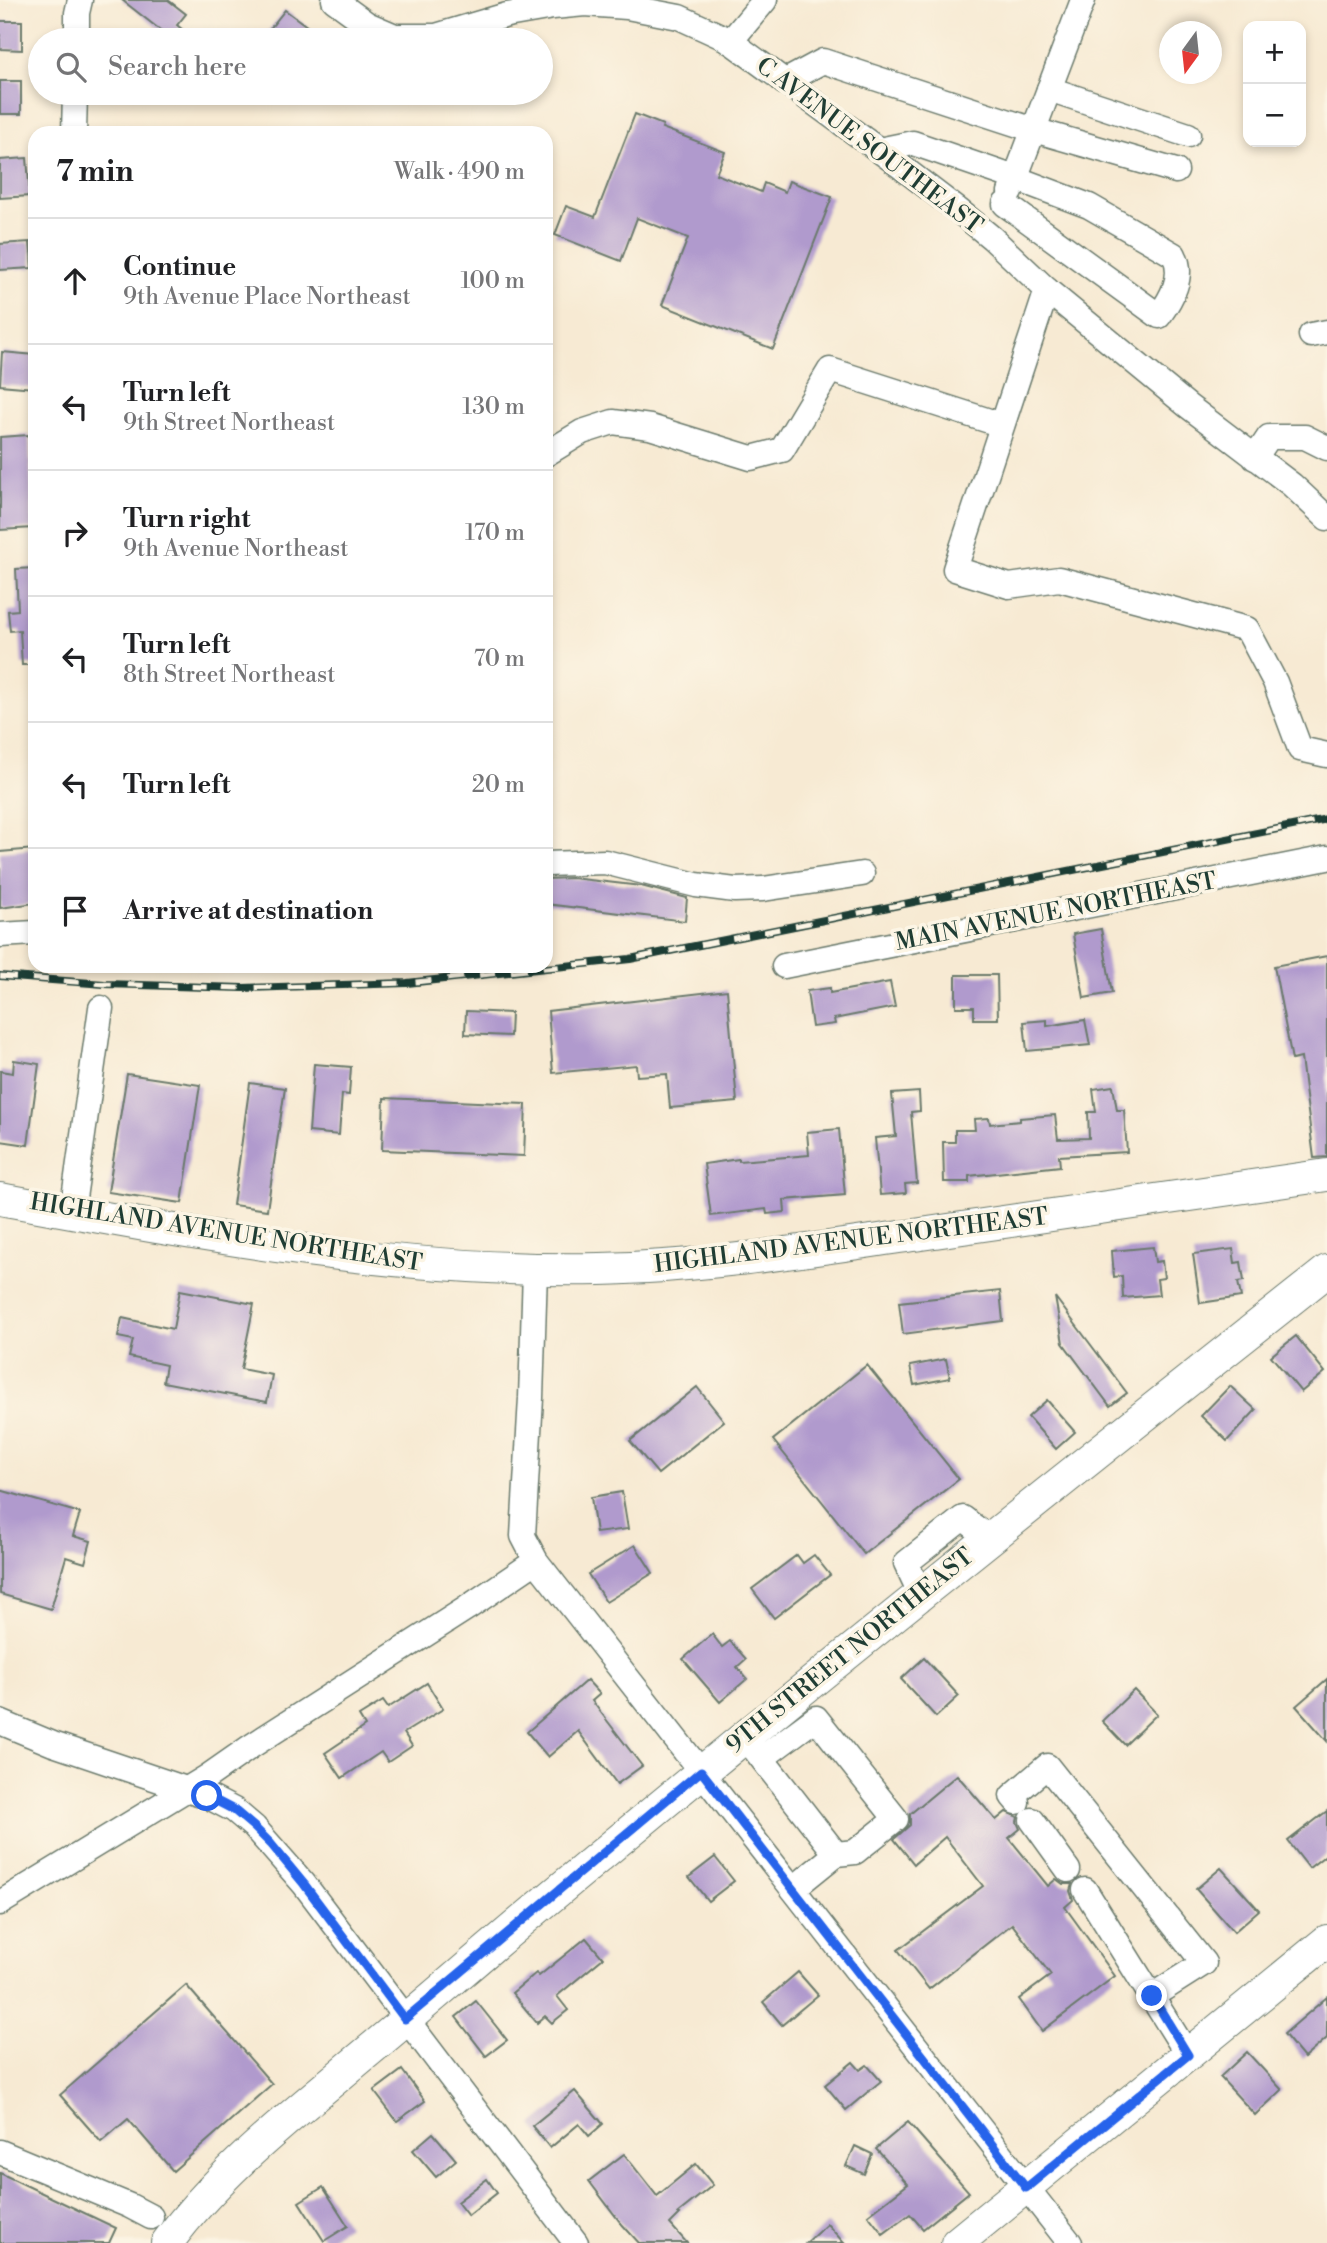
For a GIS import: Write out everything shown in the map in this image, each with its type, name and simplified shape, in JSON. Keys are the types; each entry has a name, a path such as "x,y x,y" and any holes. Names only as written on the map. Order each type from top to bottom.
{"main road":[{"name":"HIGHLAND AVENUE NORTHEAST","path":"0,1199 346,1256 535,1270 649,1267 743,1259 1327,1175"},
{"name":"9TH STREET NORTHEAST","path":"167,2235 248,2155 405,2019 701,1771 753,1748 921,1595 989,1538 1327,1271"},
{"path":"957,2243 1327,1941"}],"street":[{"path":"76,28 80,0"},
{"name":"C AVENUE SOUTHEAST","path":"334,0 376,28"},
{"path":"730,42 765,0"},
{"path":"992,238 1083,0"},
{"name":"C AVENUE SOUTHEAST","path":"466,28 508,15 553,6 627,3 698,24 730,42 879,150 992,238 1047,290 1292,485 1327,518"},
{"path":"784,82 823,61 1034,130 1176,171"},
{"path":"1049,89 1188,135"},
{"path":"74,126 75,105"},
{"path":"879,150 912,144 1089,205 1174,255 1178,262 1175,293 1159,316 1005,204"},
{"path":"1047,290 955,569 1009,586 1059,579 1247,628 1275,682 1300,749 1327,755"},
{"path":"553,450 582,432 613,422 650,427 751,458 782,450 830,370 1002,425"},
{"path":"1255,458 1269,438 1305,437 1327,448"},
{"name":"MAIN AVENUE NORTHEAST","path":"784,966 1327,858"},
{"path":"553,864 605,862 696,885 735,890 763,889 862,874"},
{"path":"0,935 28,933"},
{"path":"72,1212 101,1008"},
{"path":"535,1270 523,1536 536,1560 1070,2243"},
{"path":"0,1903 188,1789 272,1732 467,1608 536,1560"},
{"path":"794,1888 836,1854 855,1852 896,1819 816,1718 753,1748 836,1854"},
{"path":"0,1722 53,1744 207,1796 234,1810 263,1836 304,1884 576,2243"},
{"path":"1068,1870 1012,1796 1047,1766 1204,1963 1152,1996"},
{"path":"1085,1890 1188,2055"},
{"path":"0,2152 131,2206 167,2235"}],"building":[{"path":"122,0 168,0 186,14 177,25 181,28 158,28"},
{"path":"285,10 308,27 307,28 271,28"},
{"path":"0,21 22,21 22,50 0,49"},
{"path":"0,81 21,81 21,114 0,114"},
{"path":"635,114 663,125 662,128 725,152 716,174 761,192 764,183 785,192 789,181 832,197 773,349 662,305 688,238 637,218 621,261 555,235 566,206 595,217"},
{"path":"27,158 28,196 0,198 0,160"},
{"path":"28,242 28,268 0,270 0,244"},
{"path":"2,352 28,354 28,387 0,385"},
{"path":"28,435 28,528 0,530 0,437"},
{"path":"28,568 28,665 22,665 20,630 10,631 8,611 18,610 16,569"},
{"path":"28,850 28,904 0,908 0,852"},
{"path":"572,878 641,886 687,898 685,921 553,905 553,879"},
{"path":"1101,929 1112,993 1084,998 1073,934"},
{"path":"1327,956 1327,1157 1314,1158 1301,1058 1292,1060 1274,966"},
{"path":"956,975 997,975 998,1019 974,1019 974,1007 956,1007"},
{"path":"890,982 895,1007 834,1019 835,1024 812,1027 807,991 830,988 830,993"},
{"path":"727,990 737,1102 670,1108 667,1074 637,1076 636,1065 553,1073 548,1011"},
{"path":"466,1011 511,1013 510,1036 465,1034"},
{"path":"1047,1020 1047,1026 1085,1020 1090,1045 1027,1051 1024,1022"},
{"path":"14,1060 39,1064 28,1145 0,1141 0,1071 13,1073"},
{"path":"314,1064 351,1067 349,1095 342,1094 339,1135 309,1132"},
{"path":"127,1074 200,1085 182,1203 108,1192"},
{"path":"250,1083 285,1088 267,1210 233,1205"},
{"path":"1113,1086 1117,1110 1124,1110 1127,1152 1059,1156 1060,1166 969,1176 969,1182 944,1182 943,1142 955,1142 955,1130 975,1130 974,1119 989,1118 990,1124 1055,1115 1058,1139 1089,1138 1088,1112 1096,1112 1093,1089"},
{"path":"919,1092 920,1111 911,1112 917,1183 905,1184 906,1193 880,1195 875,1138 896,1136 892,1094"},
{"path":"384,1098 526,1104 524,1156 382,1150"},
{"path":"839,1129 845,1195 784,1200 785,1212 767,1214 766,1209 711,1216 704,1164 809,1155 807,1132"},
{"path":"1153,1247 1155,1262 1162,1261 1164,1278 1157,1279 1159,1295 1123,1298 1122,1276 1114,1277 1112,1251"},
{"path":"1233,1249 1235,1263 1241,1262 1244,1281 1238,1282 1241,1297 1200,1303 1193,1254"},
{"path":"180,1290 254,1304 241,1369 272,1375 267,1402 163,1382 166,1365 129,1357 133,1340 118,1337 122,1318 173,1329"},
{"path":"1000,1291 1003,1321 903,1334 899,1302"},
{"path":"1055,1297 1127,1393 1110,1406 1063,1343"},
{"path":"1296,1336 1325,1372 1301,1392 1271,1356"},
{"path":"946,1359 950,1378 914,1385 910,1366"},
{"path":"867,1365 959,1479 864,1554 773,1440"},
{"path":"1230,1386 1256,1410 1227,1441 1201,1416"},
{"path":"697,1387 724,1421 658,1474 630,1441"},
{"path":"1047,1400 1075,1432 1056,1449 1028,1417"},
{"path":"0,1490 80,1513 73,1536 91,1541 85,1563 66,1557 51,1609 0,1594"},
{"path":"622,1492 628,1529 596,1533 591,1497"},
{"path":"635,1545 653,1573 606,1602 588,1574"},
{"path":"797,1555 803,1563 814,1555 830,1575 774,1618 752,1589"},
{"path":"712,1634 722,1647 730,1641 746,1659 737,1667 747,1679 720,1702 683,1659"},
{"path":"924,1658 959,1696 936,1717 901,1679"},
{"path":"1327,1679 1327,1741 1296,1706"},
{"path":"587,1680 600,1694 592,1701 642,1766 617,1784 578,1731 548,1757 527,1732"},
{"path":"427,1683 443,1709 404,1733 412,1746 388,1762 381,1752 342,1778 325,1753 365,1726 359,1716 383,1701 388,1708"},
{"path":"1134,1690 1157,1714 1125,1745 1102,1721"},
{"path":"957,1775 996,1820 1006,1812 1018,1817 1020,1829 1009,1838 1048,1886 1056,1879 1063,1884 1072,1884 1070,1891 1073,1900 1065,1907 1115,1976 1042,2031 1019,1999 1051,1975 1012,1924 929,1989 898,1950 983,1886 945,1837 914,1864 894,1839 910,1825 910,1814"},
{"path":"1327,1811 1327,1854 1309,1868 1288,1841"},
{"path":"715,1857 734,1881 708,1901 689,1877"},
{"path":"1221,1868 1259,1910 1234,1932 1196,1889"},
{"path":"586,1938 603,1958 557,1996 568,2010 552,2023 545,2016 537,2023 512,1993 536,1973 539,1976"},
{"path":"798,1972 818,1995 782,2025 763,2002"},
{"path":"186,1985 272,2084 173,2171 128,2119 101,2142 60,2095"},
{"path":"1327,1997 1327,2038 1304,2058 1284,2034"},
{"path":"476,2001 507,2040 486,2056 456,2017"},
{"path":"1247,2052 1282,2090 1255,2115 1220,2077"},
{"path":"853,2062 860,2070 867,2065 881,2081 846,2110 825,2085"},
{"path":"402,2070 425,2101 397,2121 374,2091"},
{"path":"575,2091 603,2124 589,2136 579,2124 550,2148 532,2126"},
{"path":"908,2122 969,2192 923,2229 910,2214 883,2234 868,2215 908,2184 876,2149"},
{"path":"433,2133 456,2160 436,2177 413,2150"},
{"path":"855,2146 872,2154 864,2174 846,2166"},
{"path":"624,2154 657,2196 696,2164 713,2185 678,2213 680,2214 670,2224 687,2243 639,2243 589,2181"},
{"path":"0,2173 116,2228 109,2243 0,2243"},
{"path":"487,2179 497,2193 468,2216 457,2202"},
{"path":"323,2187 348,2226 324,2241 299,2202"},
{"path":"827,2224 844,2243 806,2243"}],"railway":[{"path":"553,967 630,959 1327,819"},
{"path":"0,976 104,984 243,988 407,983 500,973"}],"route":[{"path":"207,1796 234,1810 271,1844 405,2019 701,1771 1026,2188 1188,2055 1152,1996"}]}
